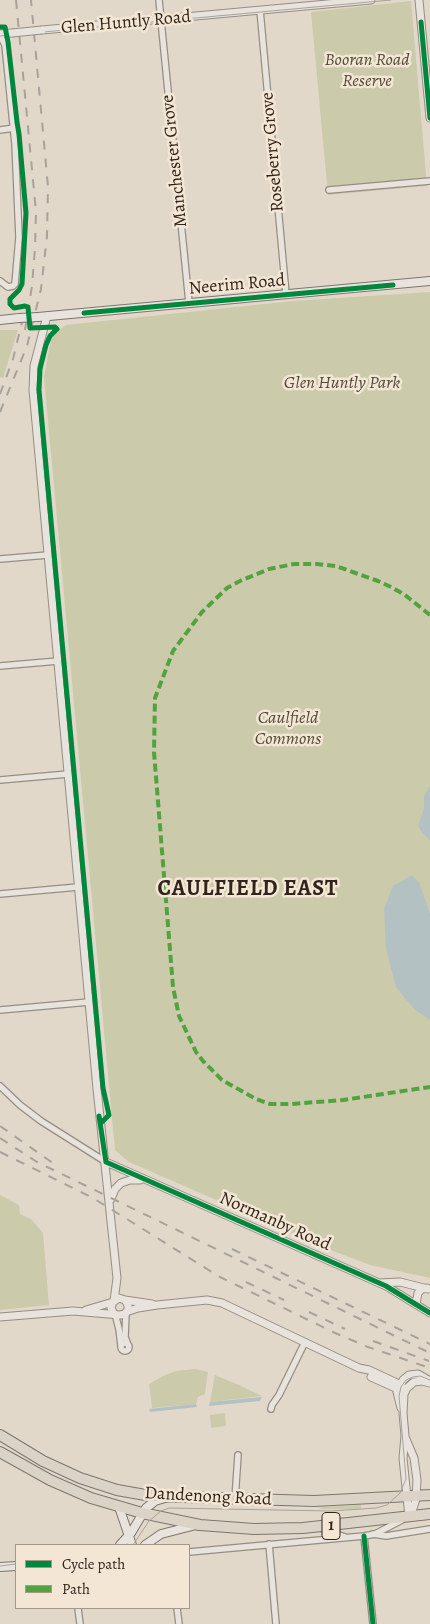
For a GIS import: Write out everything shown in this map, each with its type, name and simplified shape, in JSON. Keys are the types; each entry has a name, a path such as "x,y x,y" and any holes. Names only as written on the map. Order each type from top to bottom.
{"highway":[{"name":"Dandenong Road","path":"0,1435 42,1461 85,1480 132,1493 167,1497 314,1501 430,1495"},
{"name":"Dandenong Road","path":"0,1452 59,1484 119,1507 198,1525 254,1529 318,1527 430,1514"}],"main road":[{"name":"Neerim Road","path":"0,320 430,282"},
{"path":"121,1544 129,1535 142,1513 152,1503 167,1497"},
{"path":"119,1507 132,1544"},
{"path":"147,1544 162,1534 198,1525"},
{"path":"0,1567 15,1566"}],"street":[{"name":"Manchester Grove","path":"159,0 189,303"},
{"name":"Glen Huntly Road","path":"0,35 315,3 365,0"},
{"path":"419,0 430,118"},
{"name":"Roseberry Grove","path":"260,10 286,294"},
{"path":"0,35 4,45 14,128 19,199 16,281 14,286 9,287 0,281"},
{"path":"0,130 14,128"},
{"path":"329,190 430,181"},
{"path":"46,316 34,366 33,382 100,1118 117,1278 128,1307 125,1337 128,1345 124,1344 121,1346 115,1314 111,1308 117,1278"},
{"path":"0,559 48,555"},
{"path":"0,666 58,661"},
{"path":"0,780 68,774"},
{"path":"0,894 78,887"},
{"path":"0,1010 89,1002"},
{"path":"0,1086 41,1121 106,1162"},
{"name":"Normanby Road","path":"106,1162 379,1283 430,1314"},
{"path":"110,1207 113,1193 121,1183 130,1180 146,1180"},
{"path":"379,1283 400,1282 429,1289"},
{"path":"416,1304 419,1292 422,1289 429,1289"},
{"path":"81,1311 119,1298 157,1305"},
{"path":"0,1317 81,1311 120,1315 138,1308 157,1305 207,1300 222,1302 359,1368 367,1374 401,1388 414,1382 430,1382"},
{"path":"271,1409 305,1342"},
{"path":"401,1388 405,1436 403,1455 412,1495"},
{"path":"190,1552 364,1536 373,1534 409,1517 412,1495 417,1480 415,1462 405,1436"},
{"path":"235,1499 238,1455"},
{"path":"318,1527 346,1538"},
{"path":"373,1534 386,1536 430,1529"},
{"path":"364,1536 373,1624"},
{"path":"268,1544 276,1624"},
{"path":"78,1609 80,1624"},
{"path":"177,1609 179,1624"}],"green space":[{"name":"Booran Road Reserve","path":"411,1 427,186 328,195 311,12"},
{"path":"430,292 430,1278 370,1265 333,1251 129,1162 115,1150 44,377 51,339 66,325 293,301"},
{"path":"0,330 18,330 3,378 0,377"},
{"path":"0,1195 19,1205 20,1214 31,1219 43,1233 49,1305 0,1310"},
{"path":"195,1369 208,1372 205,1394 198,1397 196,1404 152,1408 149,1384 176,1371"},
{"path":"215,1375 239,1385 262,1396 210,1402"},
{"path":"225,1413 226,1426 211,1428 210,1415"},
{"path":"361,1505 361,1509 318,1509 323,1507"}],"shaded area":[{"path":"430,786 430,840 418,826 424,809 424,796"},
{"path":"412,875 420,884 430,914 430,1020 415,1010 396,987 386,949 384,909 393,886"},
{"path":"262,1397 260,1401 209,1406 210,1402"},
{"path":"196,1404 197,1407 150,1412 149,1409"}],"tram line":[{"path":"0,36 391,0"},
{"path":"134,1544 149,1521 161,1511 169,1508 331,1511 376,1508 387,1505 400,1493 406,1479 399,1396 401,1387 406,1380 413,1377 420,1376 430,1380"},
{"path":"0,1566 15,1564"}],"railway":[{"path":"16,0 36,212 32,286 25,330"},
{"path":"0,412 27,346 41,289 47,236 48,187 31,0"},
{"path":"0,394 13,359 22,322"},
{"path":"0,1126 57,1166"},
{"path":"0,1138 37,1162 430,1353"},
{"path":"0,1152 93,1198 220,1277 335,1333 368,1347 430,1368"},
{"path":"232,1249 430,1344"},
{"path":"246,1282 284,1300"},
{"path":"309,1312 345,1329"},
{"path":"373,1341 429,1361"}],"marked path":[{"path":"430,615 405,595 391,587 336,566 294,564 269,569 240,581 227,588 202,612 173,651 155,698 154,752 173,987 179,1016 196,1052 203,1061 222,1080 256,1099 270,1104 343,1100 430,1087"}],"cycle path":[{"path":"421,22 430,118"},
{"path":"0,27 5,27 8,42 26,213 22,284 10,299 10,304 14,308 28,307 30,328 55,327 57,329 50,336 46,345 40,369 39,390 103,1088 109,1115 101,1123"},
{"path":"84,313 393,285"},
{"path":"99,1116 106,1162 386,1286 430,1313"},
{"path":"364,1536 373,1624"}],"district":[{"name":"CAULFIELD EAST","path":"248,890"}],"park label":[{"name":"Glen Huntly Park","path":"342,384"},
{"name":"Caulfield Commons","path":"288,730"}]}
